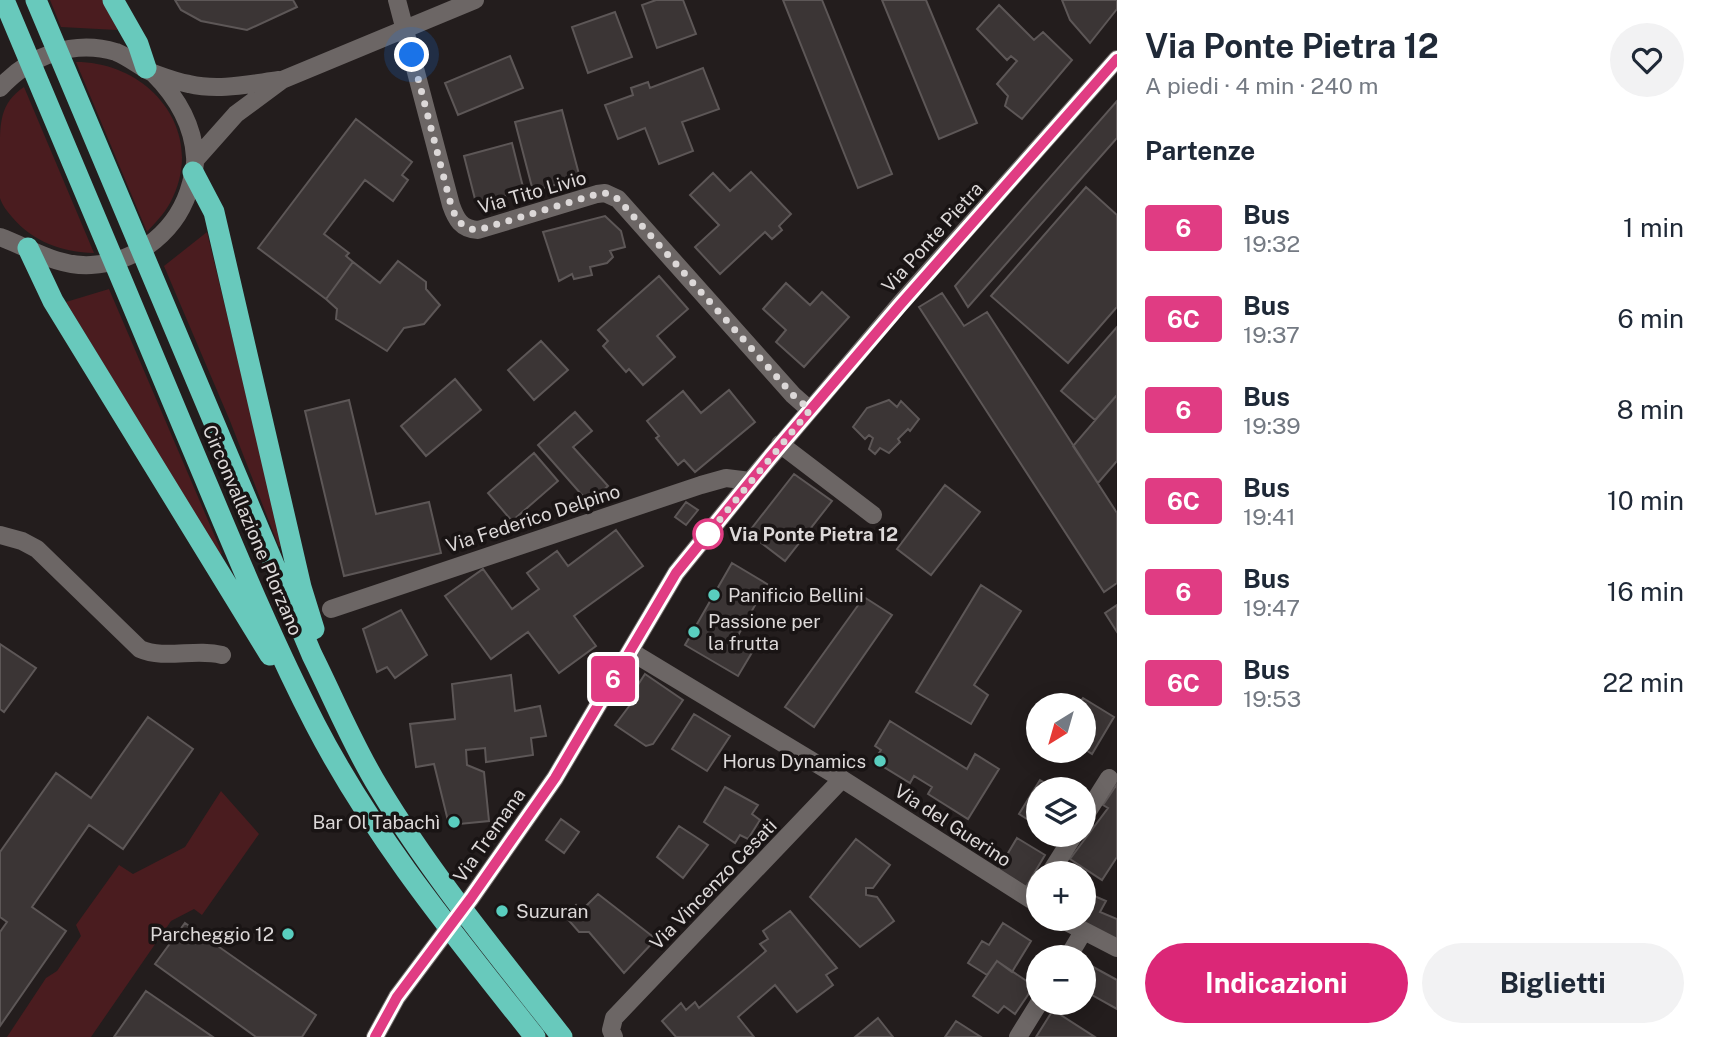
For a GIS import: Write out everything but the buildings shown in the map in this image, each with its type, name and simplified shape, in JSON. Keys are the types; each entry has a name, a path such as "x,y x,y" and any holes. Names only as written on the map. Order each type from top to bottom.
{"highway":[{"name":"Circonvallazione Plorzano","path":"4,0 254,596 316,725 357,797 435,910 535,1037"},
{"name":"Circonvallazione Plorzano","path":"36,0 307,642 377,785 405,831 562,1037"},
{"path":"113,0 150,70"},
{"path":"195,165 214,212 301,587 340,711"},
{"path":"25,247 53,301 260,640 316,725"}],"street":[{"path":"397,0 404,29"},
{"path":"0,237 48,259 69,264 107,263 136,253 159,237 181,208 195,165 236,114 282,80 475,0"},
{"name":"Via Tito Livio","path":"404,29 451,205 461,225 478,230 597,194 605,193 618,199 793,395 810,410"},
{"path":"0,88 22,68 40,57 68,49 98,48 116,52 150,70 188,84 214,88 282,80"},
{"name":"Via Ponte Pietra","path":"630,651 676,573 780,444 1117,59"},
{"path":"0,68 22,68"},
{"path":"150,70 166,85 183,111 195,165"},
{"path":"0,224 25,247"},
{"path":"780,444 873,515"},
{"name":"Via Federico Delpino","path":"331,609 701,485 726,478 750,481"},
{"path":"0,534 37,549 140,649 157,654 207,652 222,655"},
{"name":"Via del Guerino","path":"630,651 1026,893"},
{"name":"Via Tremana","path":"375,1037 403,988 471,898 555,778 630,651"},
{"path":"1096,798 1109,778"},
{"name":"Via Vincenzo Cesati","path":"614,1037 611,1030 614,1018 842,779"},
{"path":"1075,945 1083,932 1117,948"},
{"path":"1018,1037 1032,1015"}],"shaded area":[{"path":"50,0 103,0 118,26 117,30 61,27"},
{"path":"76,62 103,65 127,74 148,88 165,106 176,127 182,151 180,177 168,207 147,232"},
{"path":"24,87 94,253 60,248 39,239 20,226 1,201 1,122 10,100"},
{"path":"207,232 281,539 279,547 230,421 164,266"},
{"path":"109,289 222,553 220,556 66,302"},
{"path":"221,791 259,834 202,915 194,909 171,921 91,1037 7,1037 46,978 57,971 81,936 76,925 119,865 133,874 185,847"}],"bus line":[{"name":"6","path":"375,1037 397,997 555,778 676,573 771,456 900,305 1117,59"}],"place":[{"name":"Via Ponte Pietra 12","path":"708,534"},
{"name":"Panificio Bellini","path":"714,595"},
{"name":"Passione per la frutta","path":"694,632"},
{"name":"Horus Dynamics","path":"880,761"},
{"name":"Bar Ol Tabachì","path":"454,822"},
{"name":"Suzuran","path":"502,911"},
{"name":"Parcheggio 12","path":"288,934"}],"route":[{"path":"412,55 451,205 461,225 478,230 597,194 605,193 618,199 793,395 810,410 708,534"}]}
